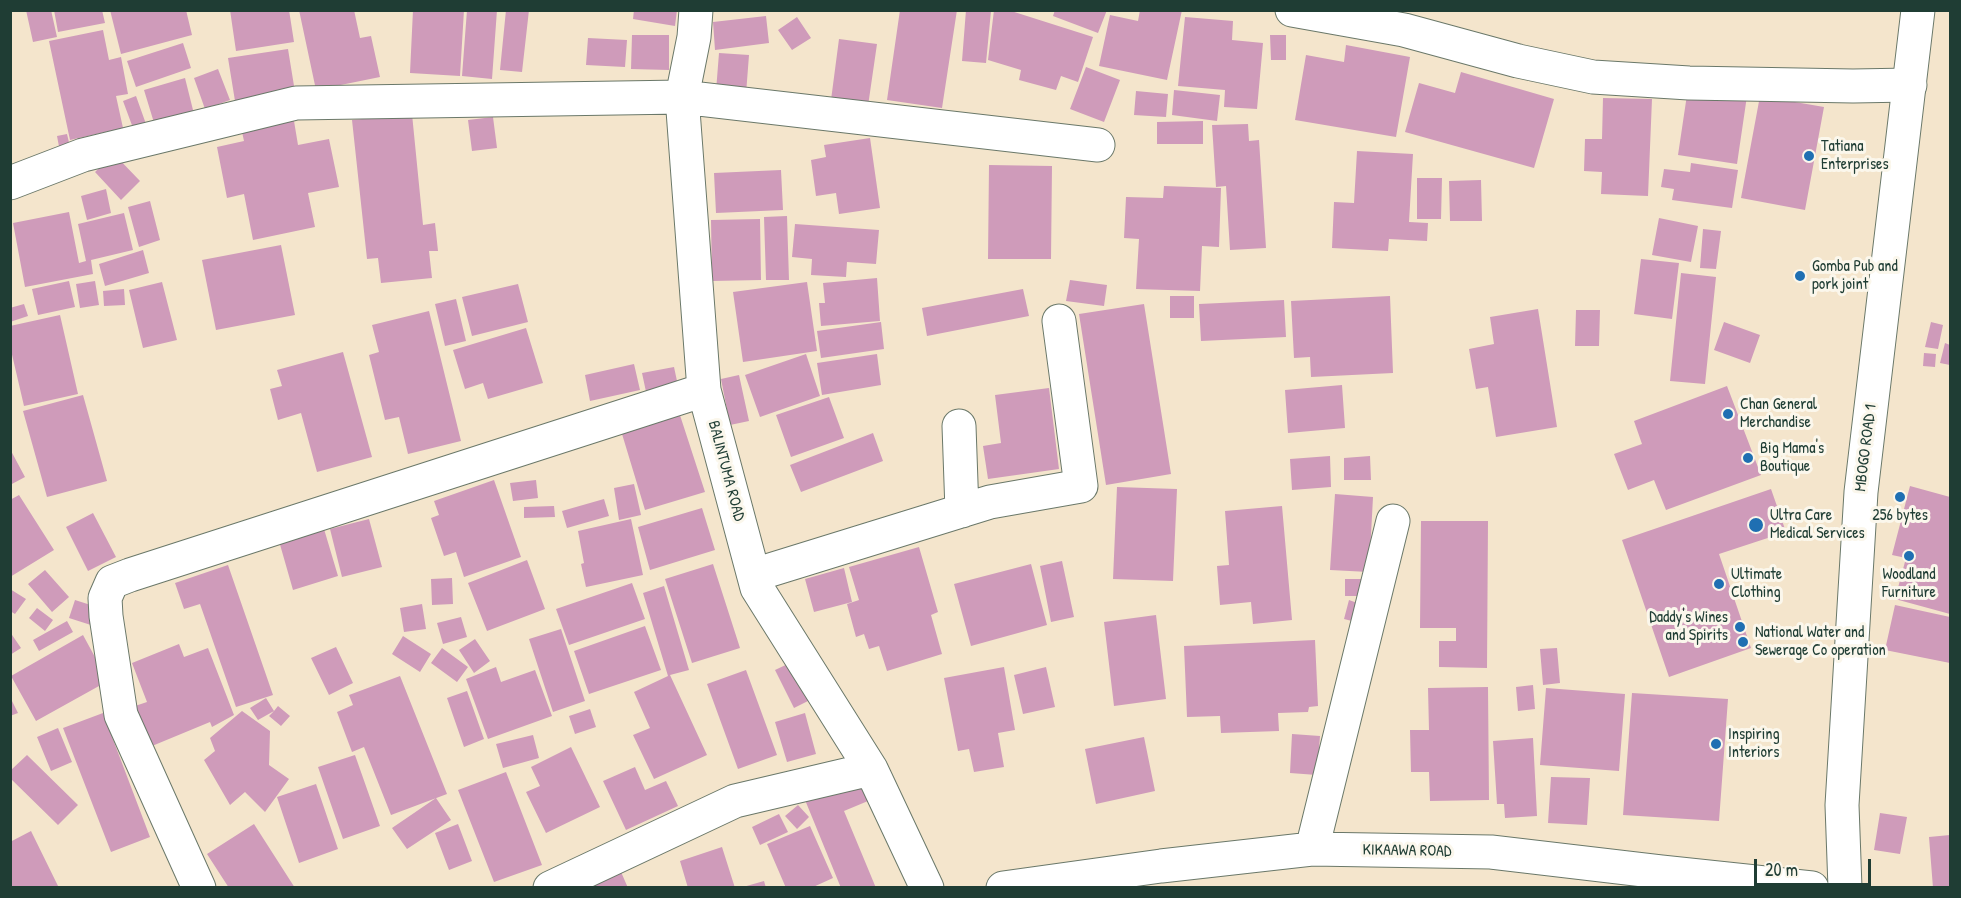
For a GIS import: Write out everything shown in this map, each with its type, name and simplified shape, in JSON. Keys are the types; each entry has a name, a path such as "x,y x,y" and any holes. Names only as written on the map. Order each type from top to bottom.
{"street":[{"name":"BALINTUMA ROAD","path":"696,10 694,37 682,97 704,390 757,588 871,770 927,888"},
{"path":"1292,10 1404,30 1518,61 1593,76 1689,83 1910,85"},
{"name":"MBOGO ROAD 1","path":"1845,888 1842,805 1861,492 1918,10"},
{"path":"10,183 83,155 296,103 682,97 1098,145"},
{"path":"754,575 990,502 1081,486 1059,321"},
{"path":"200,888 121,715 106,616 105,598 112,582 704,390"},
{"path":"959,426 962,511"},
{"path":"1312,849 1393,521"},
{"path":"550,888 735,801 871,770"},
{"name":"KIKAAWA ROAD","path":"1003,888 1139,869 1312,849 1491,852 1812,888"}],"building":[{"path":"26,10 51,10 57,37 33,42"},
{"path":"54,10 102,10 105,23 58,32"},
{"path":"110,10 186,10 192,35 121,54"},
{"path":"230,10 289,10 294,42 236,51"},
{"path":"299,10 354,10 360,38 371,36 380,77 316,90"},
{"path":"413,10 464,10 460,76 410,73"},
{"path":"467,10 497,10 492,79 462,76"},
{"path":"506,10 529,10 522,72 500,70"},
{"path":"634,10 677,10 675,26 633,19"},
{"path":"900,10 957,10 942,108 887,100"},
{"path":"966,10 991,11 986,63 962,61"},
{"path":"994,10 1008,10 1093,37 1078,82 1061,76 1056,90 1019,80 1021,70 988,60"},
{"path":"1055,10 1107,10 1098,33 1053,16"},
{"path":"1140,10 1182,10 1167,80 1099,66 1110,15 1138,21"},
{"path":"766,16 769,43 715,50 713,22"},
{"path":"797,17 811,38 792,50 778,30"},
{"path":"1185,17 1233,21 1232,40 1263,43 1257,109 1224,107 1225,90 1178,86"},
{"path":"103,30 109,60 121,57 128,94 116,96 123,128 70,140 49,41"},
{"path":"632,35 669,35 669,70 631,69"},
{"path":"1270,35 1286,35 1286,60 1271,60"},
{"path":"588,38 627,40 625,67 586,65"},
{"path":"839,39 877,44 868,106 831,100"},
{"path":"183,43 191,68 136,87 127,61"},
{"path":"1346,45 1410,57 1396,137 1295,120 1306,55 1344,62"},
{"path":"288,49 295,92 235,101 228,58"},
{"path":"719,53 749,55 746,94 716,91"},
{"path":"1086,67 1120,80 1104,122 1070,109"},
{"path":"218,69 230,100 205,109 194,78"},
{"path":"1461,72 1554,99 1534,168 1405,132 1419,83 1455,93"},
{"path":"185,78 194,114 155,126 144,90"},
{"path":"1688,88 1747,96 1737,164 1678,155"},
{"path":"1174,90 1220,95 1217,121 1172,115"},
{"path":"1136,91 1168,94 1166,117 1134,115"},
{"path":"136,96 146,124 133,128 123,101"},
{"path":"1760,96 1824,107 1805,210 1741,198"},
{"path":"1603,98 1652,99 1648,196 1601,194 1602,172 1584,171 1585,139 1602,139"},
{"path":"412,114 423,225 435,223 438,251 429,251 432,278 381,283 378,258 367,259 352,120"},
{"path":"493,117 497,148 472,151 468,120"},
{"path":"294,121 298,145 329,139 339,187 308,193 315,227 253,240 244,194 227,198 217,147 244,141 242,132"},
{"path":"1203,121 1203,144 1157,144 1157,122"},
{"path":"1248,124 1249,141 1259,140 1266,248 1230,250 1226,186 1216,187 1212,125"},
{"path":"67,134 72,155 61,157 57,136"},
{"path":"870,138 880,208 839,214 836,193 816,196 811,160 826,157 824,145"},
{"path":"1357,151 1413,154 1409,222 1428,223 1427,241 1389,239 1388,251 1332,248 1334,202 1354,203"},
{"path":"114,154 140,181 121,200 95,172"},
{"path":"1691,163 1738,170 1732,208 1672,200 1674,189 1661,187 1664,169 1690,172"},
{"path":"989,165 1052,166 1051,259 988,259"},
{"path":"781,170 783,210 716,213 714,173"},
{"path":"1417,178 1442,178 1441,219 1417,219"},
{"path":"1481,180 1482,221 1450,221 1449,181"},
{"path":"1164,186 1221,188 1219,247 1202,246 1200,291 1136,289 1139,239 1124,238 1126,197 1163,198"},
{"path":"106,189 111,213 87,220 81,196"},
{"path":"150,201 160,240 139,247 128,207"},
{"path":"69,212 79,263 86,261 78,224 124,213 133,250 91,260 93,274 25,287 13,223"},
{"path":"787,216 789,280 766,280 764,217"},
{"path":"1659,218 1698,226 1691,262 1652,255"},
{"path":"760,219 761,280 712,281 711,220"},
{"path":"795,224 879,230 876,264 847,262 846,277 811,275 812,259 792,257"},
{"path":"1703,229 1721,231 1716,269 1700,268"},
{"path":"281,245 295,315 216,330 202,260"},
{"path":"143,250 149,273 105,286 99,264"},
{"path":"1641,259 1679,263 1672,319 1634,314"},
{"path":"1681,273 1716,277 1705,384 1670,381"},
{"path":"877,278 880,321 821,326 819,303 825,303 823,283"},
{"path":"1070,280 1107,285 1104,306 1066,301"},
{"path":"69,281 75,307 38,315 32,289"},
{"path":"95,281 99,305 80,308 76,284"},
{"path":"162,282 177,340 143,348 129,290"},
{"path":"807,282 817,351 743,362 733,292"},
{"path":"518,284 528,322 472,336 462,297"},
{"path":"124,289 125,305 104,306 103,291"},
{"path":"1023,289 1029,316 927,336 922,308"},
{"path":"1170,296 1194,296 1194,318 1170,318"},
{"path":"1390,296 1393,373 1311,377 1310,357 1294,358 1291,301"},
{"path":"456,299 466,341 445,346 435,304"},
{"path":"1284,300 1286,337 1201,341 1199,304"},
{"path":"24,304 28,316 10,322 10,308"},
{"path":"1144,304 1171,474 1106,485 1079,314"},
{"path":"1538,309 1557,427 1496,437 1488,387 1476,389 1469,349 1494,344 1490,317"},
{"path":"1576,310 1600,310 1599,346 1575,346"},
{"path":"429,311 461,441 408,454 399,417 385,420 369,355 379,352 372,325"},
{"path":"60,315 78,394 24,406 10,346 10,326"},
{"path":"881,322 884,349 821,358 817,331"},
{"path":"1724,322 1760,335 1750,363 1714,350"},
{"path":"1931,322 1943,325 1938,349 1925,347"},
{"path":"526,328 543,383 488,399 483,383 465,389 453,350"},
{"path":"1945,343 1950,345 1950,365 1940,363"},
{"path":"343,352 372,457 317,472 301,413 278,420 270,389 282,386 277,370"},
{"path":"1924,353 1936,354 1935,367 1923,366"},
{"path":"806,354 820,396 760,417 745,375"},
{"path":"877,354 881,385 822,395 817,363"},
{"path":"634,364 640,390 590,401 585,375"},
{"path":"674,367 680,395 648,401 642,373"},
{"path":"739,375 749,421 730,425 721,379"},
{"path":"1342,385 1345,428 1288,433 1285,390"},
{"path":"1727,386 1761,475 1666,510 1654,480 1628,490 1614,454 1642,444 1634,421"},
{"path":"1049,388 1059,469 988,479 983,446 1001,443 995,395"},
{"path":"83,395 107,481 47,497 23,411"},
{"path":"829,397 844,438 791,457 776,415"},
{"path":"677,406 705,492 645,510 619,424"},
{"path":"873,433 883,461 801,492 790,465"},
{"path":"10,449 25,477 10,485"},
{"path":"1330,456 1331,487 1292,490 1290,459"},
{"path":"1370,456 1371,480 1344,480 1344,458"},
{"path":"494,480 521,557 464,577 456,552 444,556 431,518 439,515 434,501"},
{"path":"536,480 538,498 513,501 510,483"},
{"path":"634,484 641,515 619,520 614,488"},
{"path":"1910,486 1950,497 1950,614 1895,599 1906,558 1892,555"},
{"path":"1117,487 1177,489 1173,581 1113,579"},
{"path":"1771,489 1786,532 1719,554 1751,648 1669,677 1622,540"},
{"path":"1335,494 1373,497 1369,572 1330,570"},
{"path":"19,495 54,550 10,577 10,500"},
{"path":"604,499 609,516 567,528 562,511"},
{"path":"554,506 555,517 524,518 524,507"},
{"path":"1282,506 1292,620 1253,624 1251,602 1220,605 1217,566 1229,565 1225,511"},
{"path":"702,508 715,550 650,570 638,527"},
{"path":"93,513 116,557 88,571 66,527"},
{"path":"369,519 382,567 342,577 330,529"},
{"path":"631,519 643,575 586,587 578,531"},
{"path":"1421,521 1488,521 1487,668 1439,667 1439,641 1456,641 1456,628 1420,628"},
{"path":"324,529 338,576 293,590 279,541"},
{"path":"919,547 938,612 931,615 942,654 887,671 879,646 869,649 864,634 856,637 847,604 859,600 849,567"},
{"path":"527,560 545,609 487,631 468,583"},
{"path":"1062,561 1074,617 1051,622 1040,566"},
{"path":"713,564 740,648 692,663 665,579"},
{"path":"1031,564 1047,625 971,646 954,584"},
{"path":"228,565 273,695 236,707 200,604 184,609 175,583"},
{"path":"844,568 852,602 814,612 805,579"},
{"path":"45,570 69,597 52,612 28,584"},
{"path":"452,578 453,604 432,605 431,579"},
{"path":"1345,579 1361,579 1361,596 1345,596"},
{"path":"632,583 645,619 569,645 556,609"},
{"path":"664,586 689,670 670,675 707,755 654,779 633,735 650,728 634,692 668,676 643,593"},
{"path":"10,589 26,599 15,614 10,611"},
{"path":"75,600 100,608 94,626 69,618"},
{"path":"1349,600 1360,604 1356,622 1344,619"},
{"path":"422,604 426,629 404,632 400,608"},
{"path":"1895,605 1950,617 1950,663 1885,650"},
{"path":"37,608 53,620 45,631 29,618"},
{"path":"1156,615 1166,699 1114,706 1104,622"},
{"path":"461,617 467,637 443,644 437,623"},
{"path":"67,621 73,632 39,651 33,640"},
{"path":"645,626 661,670 589,694 574,651"},
{"path":"561,629 585,701 553,712 529,639"},
{"path":"10,632 21,648 10,655"},
{"path":"83,635 108,681 36,721 11,676"},
{"path":"403,636 431,654 420,672 392,654"},
{"path":"475,639 490,661 474,673 459,650"},
{"path":"1315,640 1318,706 1309,707 1308,712 1278,713 1279,731 1221,733 1220,716 1187,717 1184,646"},
{"path":"179,644 184,657 208,648 234,715 212,727 210,722 152,746 135,706 147,702 132,663"},
{"path":"336,647 353,683 329,695 311,658"},
{"path":"442,648 468,667 457,682 431,663"},
{"path":"1557,648 1560,683 1543,685 1540,649"},
{"path":"792,662 812,699 794,708 775,670"},
{"path":"496,667 501,682 535,670 552,716 488,739 466,679"},
{"path":"1004,667 1015,730 998,733 1004,767 974,772 969,749 958,751 944,678"},
{"path":"1046,667 1055,707 1023,714 1014,675"},
{"path":"746,670 777,755 738,769 707,684"},
{"path":"400,676 447,794 391,815 364,747 352,752 337,712 353,705 349,695"},
{"path":"1533,685 1535,709 1518,711 1516,687"},
{"path":"1488,687 1489,800 1430,801 1429,772 1411,772 1410,730 1429,730 1428,688"},
{"path":"1546,688 1625,694 1619,771 1540,765"},
{"path":"467,691 484,739 464,747 447,698"},
{"path":"1632,693 1728,699 1719,821 1623,815"},
{"path":"10,697 18,713 10,716"},
{"path":"266,698 274,711 258,720 250,708"},
{"path":"278,706 290,716 281,726 269,716"},
{"path":"590,709 596,727 575,734 569,716"},
{"path":"242,711 270,731 269,765 289,779 265,812 245,792 230,805 204,760 215,751 210,738"},
{"path":"103,713 150,837 111,852 63,728"},
{"path":"805,713 816,754 787,762 775,722"},
{"path":"58,728 72,762 51,771 37,737"},
{"path":"1292,734 1320,736 1317,775 1290,773"},
{"path":"533,735 539,758 503,768 496,744"},
{"path":"1144,737 1155,791 1096,804 1085,749"},
{"path":"1533,738 1537,816 1505,818 1504,804 1497,804 1493,741"},
{"path":"571,747 600,807 546,833 526,792 540,786 531,767"},
{"path":"27,755 78,805 58,825 10,778 10,771"},
{"path":"355,755 380,826 343,839 318,767"},
{"path":"635,767 645,790 666,781 678,806 626,830 603,781"},
{"path":"506,772 542,865 494,882 458,790"},
{"path":"856,774 868,801 844,811 876,888 841,888 803,795"},
{"path":"1551,777 1590,778 1587,825 1548,823"},
{"path":"316,784 338,849 299,863 277,797"},
{"path":"436,798 451,820 407,849 392,828"},
{"path":"798,805 809,817 797,829 785,816"},
{"path":"1880,813 1907,817 1900,854 1874,850"},
{"path":"779,814 788,832 760,845 752,827"},
{"path":"254,824 295,888 229,888 207,854"},
{"path":"458,824 472,861 449,870 435,833"},
{"path":"810,826 833,878 811,888 786,888 767,844"},
{"path":"31,831 59,888 10,888 10,842"},
{"path":"1950,835 1950,888 1933,888 1929,837"},
{"path":"722,847 735,888 688,888 680,861"},
{"path":"618,865 628,888 568,888"},
{"path":"764,881 766,888 743,888 743,887"}],"place":[{"name":"Tatiana Enterprises","path":"1809,156"},
{"name":"Gomba Pub and pork joint","path":"1800,276"},
{"name":"Chan General Merchandise","path":"1728,414"},
{"name":"Big Mama's Boutique","path":"1748,458"},
{"name":"256 bytes","path":"1900,497"},
{"name":"Ultra Care Medical Services","path":"1756,525"},
{"name":"Woodland Furniture","path":"1909,556"},
{"name":"Ultimate Clothing","path":"1719,584"},
{"name":"Daddy's Wines and Spirits","path":"1740,627"},
{"name":"National Water and Sewerage Co operation","path":"1743,642"},
{"name":"Inspiring Interiors","path":"1716,744"}]}
